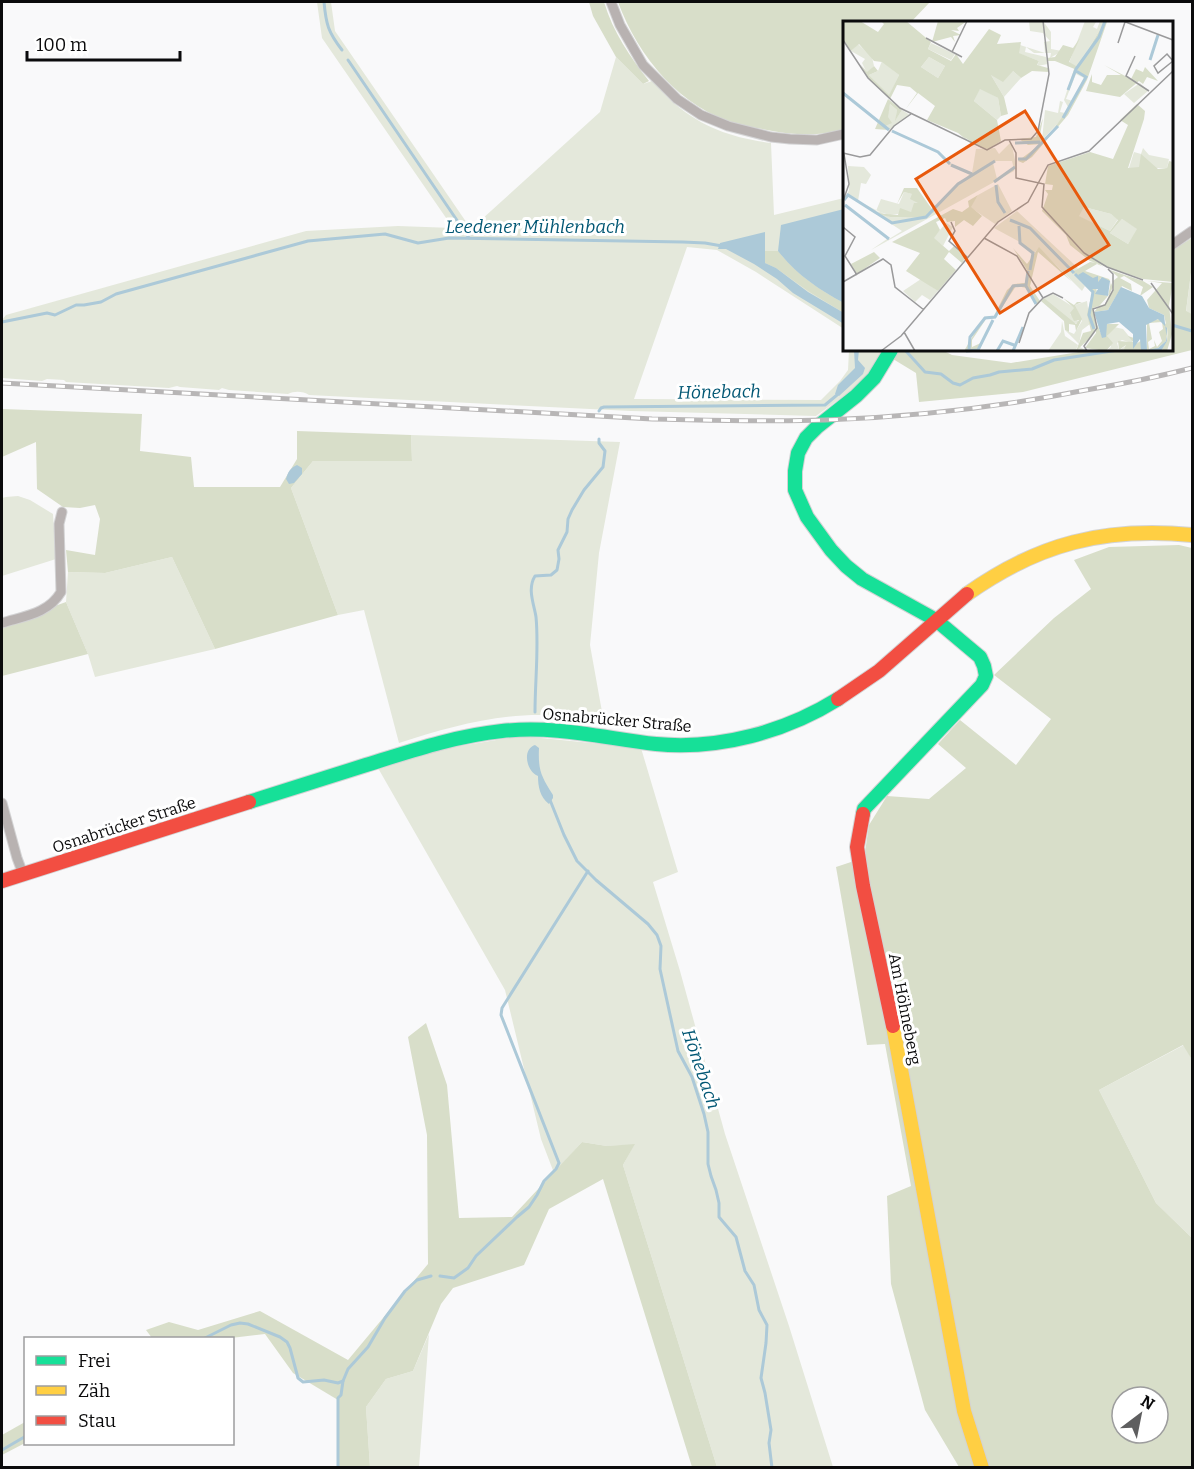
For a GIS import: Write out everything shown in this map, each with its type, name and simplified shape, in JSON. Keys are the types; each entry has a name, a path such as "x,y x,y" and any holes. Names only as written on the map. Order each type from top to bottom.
{"street":[{"path":"611,2 620,25 643,65 677,99 701,115 728,126 771,137 817,140 843,134"},
{"path":"1173,244 1192,231"},
{"path":"889,353 874,378 806,438 798,453 795,490 807,517 846,566 862,579 936,620"},
{"path":"2,623 47,608 55,602 61,592 59,524 62,512"},
{"name":"Osnabrücker Straße","path":"2,881 420,748 468,735 501,730 547,729 663,744 698,744 740,739 771,730 807,717 863,682 964,596 1012,565 1065,544 1109,534 1167,531 1192,534"},
{"name":"Am Höhneberg","path":"936,620 980,657 986,676 982,685 864,809 857,847 964,1411 982,1467"},
{"path":"2,803 23,874"}],"shaded area":[{"path":"317,2 331,2 335,31 471,229 600,112 616,57 643,84 652,81 672,102 697,120 732,135 771,143 774,215 843,198 843,328 756,272 717,250 687,247 634,399 821,400 848,370 849,351 882,351 867,375 849,392 816,416 631,411 2,378 2,320 6,315 306,231 398,226 453,228 322,38"},
{"path":"1192,265 1192,314 1186,312"},
{"path":"411,435 620,442 599,553 590,645 604,723 566,717 526,715 489,719 452,727 399,743 364,610 338,615 291,488 313,461 412,461"},
{"path":"18,496 30,500 53,514 56,559 2,576 2,498"},
{"path":"172,557 215,649 95,677 66,602 68,572 105,573"},
{"path":"521,736 641,748 678,872 653,882 725,1134 833,1467 717,1467 623,1165 634,1145 607,1146 582,1142 554,1173 541,1139 505,990 378,768 442,749"},
{"path":"1184,1045 1192,1060 1192,1238 1156,1203 1099,1090"},
{"path":"429,1334 419,1467 370,1467 366,1407 386,1379 413,1371"}],"green space":[{"path":"589,2 604,2 623,44 649,81 643,84 616,57 593,16"},
{"path":"618,2 930,2 912,21 843,21 843,129 825,133 777,132 740,125 718,117 681,93 664,78 637,42"},
{"path":"1192,238 1192,265 1186,311 1192,314 1192,350 1023,392 919,402 916,373 893,359 897,351 944,351 952,355 1011,363 1085,351 1173,351 1173,249"},
{"path":"765,251 778,251 808,281 843,302 843,312 776,268 765,263"},
{"path":"2,409 142,414 140,451 191,457 194,487 280,487 297,459 297,431 411,435 412,461 313,461 291,488 338,615 215,649 172,557 105,573 68,572 66,550 95,555 100,519 95,505 80,508 63,507 37,489 36,442 2,457"},
{"path":"1179,545 1192,548 1192,1060 1183,1045 1099,1090 1156,1203 1192,1238 1192,1467 959,1467 925,1410 891,1284 887,1196 911,1186 885,1044 867,1045 836,867 851,862 865,852 869,825 887,796 929,799 966,768 938,744 960,720 1016,765 1051,719 994,675 1054,618 1091,589 1074,560 1109,547"},
{"path":"66,602 88,654 2,676 2,625"},
{"path":"426,1023 447,1085 459,1218 512,1217 582,1142 607,1146 635,1144 623,1165 717,1467 692,1467 603,1179 549,1209 524,1265 453,1288 441,1304 413,1371 386,1379 366,1407 370,1467 338,1467 338,1400 293,1373 265,1334 234,1338 151,1337 146,1330 169,1322 198,1330 260,1311 348,1360 428,1264 427,1135 408,1037"},
{"path":"24,1423 24,1444 2,1455 2,1435"}],"water":[{"path":"843,209 843,302 808,281 778,251 781,225"},
{"path":"765,232 765,263 843,312 843,323 793,293 754,264 726,249 718,249 720,243"},
{"path":"854,351 859,351 858,360 865,368 863,374 839,396 835,394 838,385 855,368"},
{"path":"297,465 302,468 302,474 294,483 289,484 286,479 288,474"},
{"path":"535,745 539,748 541,773 553,795 549,804 540,792 538,776 528,765 528,751"}],"waterway":[{"path":"324,2 328,28 342,50"},
{"path":"348,60 469,238"},
{"name":"Leedener Mühlenbach","path":"2,322 47,313 55,315 76,305 101,302 116,294 308,241 385,234 418,243 449,238 683,242 722,246"},
{"name":"Leedener Mühlenbach","path":"1173,325 1192,331"},
{"name":"Leedener Mühlenbach","path":"906,351 925,372 941,374 960,385 973,378 999,372 1032,369 1054,360 1112,351"},
{"name":"Hönebach","path":"599,411 604,407 825,405 837,395"},
{"name":"Hönebach","path":"535,712 537,641 536,617 531,591 533,581 535,576 551,575 557,570 558,550 567,532 568,519 572,510 584,490 603,467 605,451 599,439"},
{"name":"Hönebach","path":"550,800 577,861 648,924 657,935 661,946 660,969 678,1051 692,1077 708,1132 708,1164 719,1203 719,1217 736,1237 745,1271 754,1285 759,1310 767,1325 761,1378 771,1430 769,1443 772,1468"},
{"path":"440,1276 454,1278 468,1268 476,1256 529,1207 544,1181 559,1163 501,1015 502,1008 588,871"},
{"path":"207,1337 231,1325 248,1324 287,1342 298,1378 303,1382 324,1380 338,1383 343,1381 348,1369 368,1347 385,1318 405,1291 417,1280 431,1276"},
{"path":"338,1468 338,1398 341,1395 343,1381"},
{"path":"2,1450 24,1437"}],"railway":[{"path":"2,383 652,419 803,421 858,419 989,406 1113,385 1192,368"}],"traffic: fast":[{"path":"863,814 864,809 982,685 986,676 980,657 936,620 862,579 846,566 807,517 795,490 798,453 806,438 874,378 890,351"},
{"path":"249,802 416,749 485,733 541,730 656,744 704,744 751,736 774,729 818,711 838,699"}],"traffic: slow":[{"path":"967,594 1020,562 1074,542 1130,534 1192,535"},
{"path":"893,1026 964,1411 982,1468"}],"traffic: jam":[{"path":"838,699 879,671 967,594"},
{"path":"2,881 249,802"},
{"path":"863,814 857,847 863,886 893,1026"}]}
